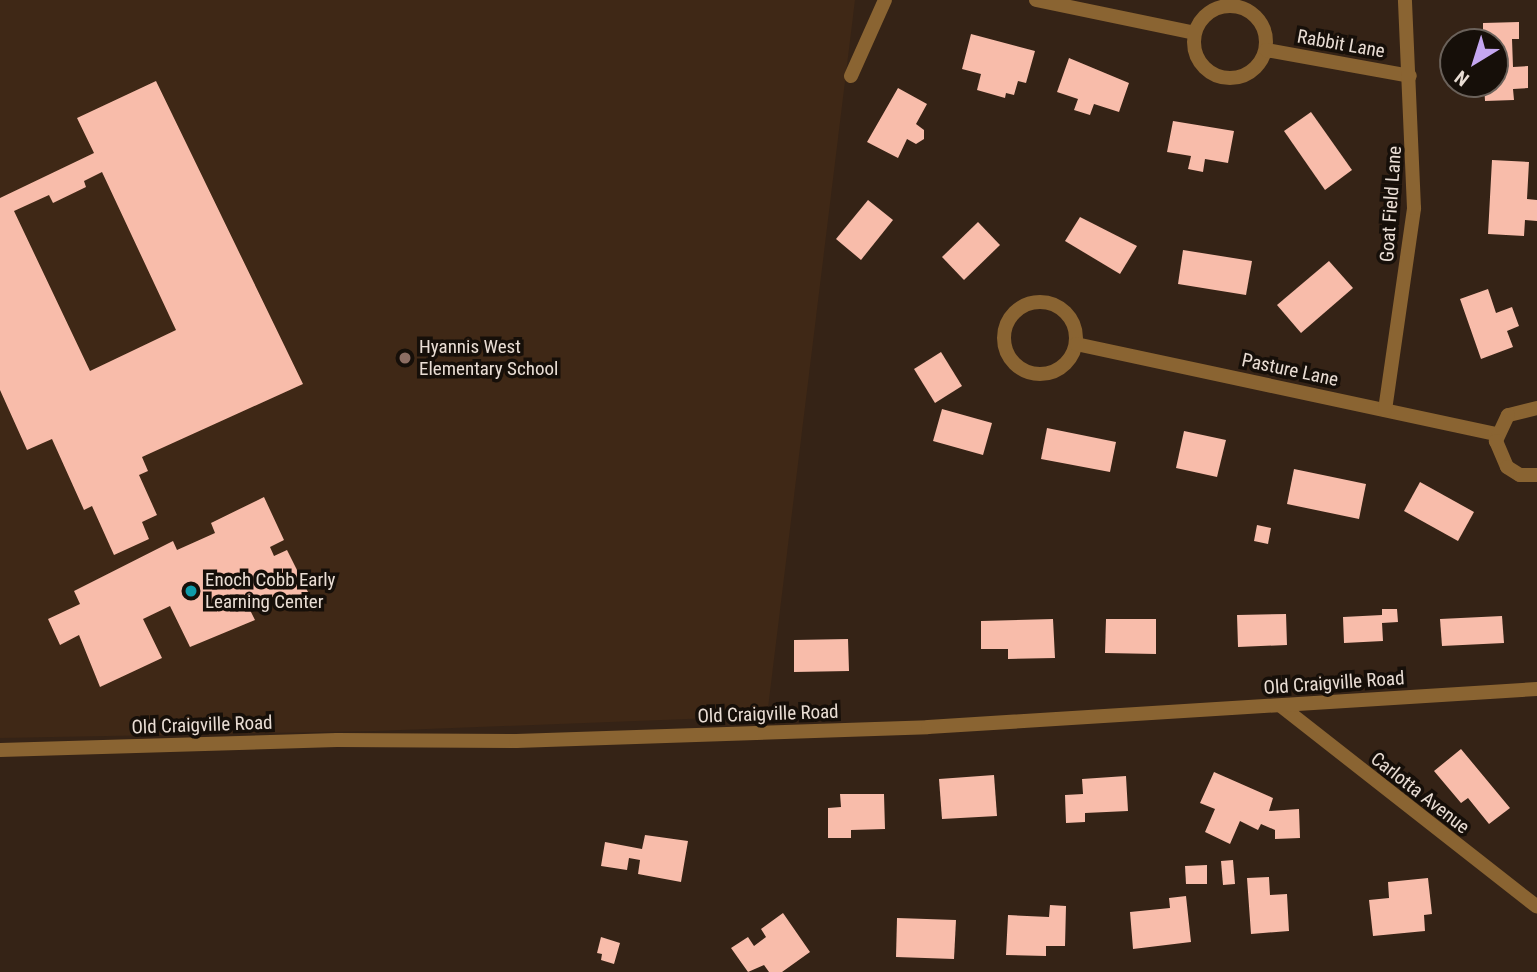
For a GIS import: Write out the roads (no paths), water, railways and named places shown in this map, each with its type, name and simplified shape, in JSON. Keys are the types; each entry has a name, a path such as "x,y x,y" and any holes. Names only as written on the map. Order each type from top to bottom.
{"street":[{"path":"851,76 885,0"},
{"path":"1036,0 1195,33"},
{"name":"Goat Field Lane","path":"1385,410 1414,208 1405,0"},
{"path":"1242,7 1260,21 1266,50 1246,75 1222,77 1197,57 1195,33 1212,10 1242,7"},
{"name":"Rabbit Lane","path":"1266,50 1410,76"},
{"path":"1050,303 1068,315 1076,344 1070,359 1058,369 1027,372 1009,356 1006,325 1020,307 1050,303"},
{"name":"Pasture Lane","path":"1076,344 1497,434"},
{"path":"1537,408 1515,411 1497,434 1502,462 1520,475 1537,475"},
{"name":"Old Craigville Road","path":"0,750 724,735 1281,706 1537,689"},
{"name":"Carlotta Avenue","path":"1281,706 1537,907"}],"place":[{"name":"Hyannis West Elementary School","path":"405,358"},
{"name":"Enoch Cobb Early Learning Center","path":"191,591"}]}
